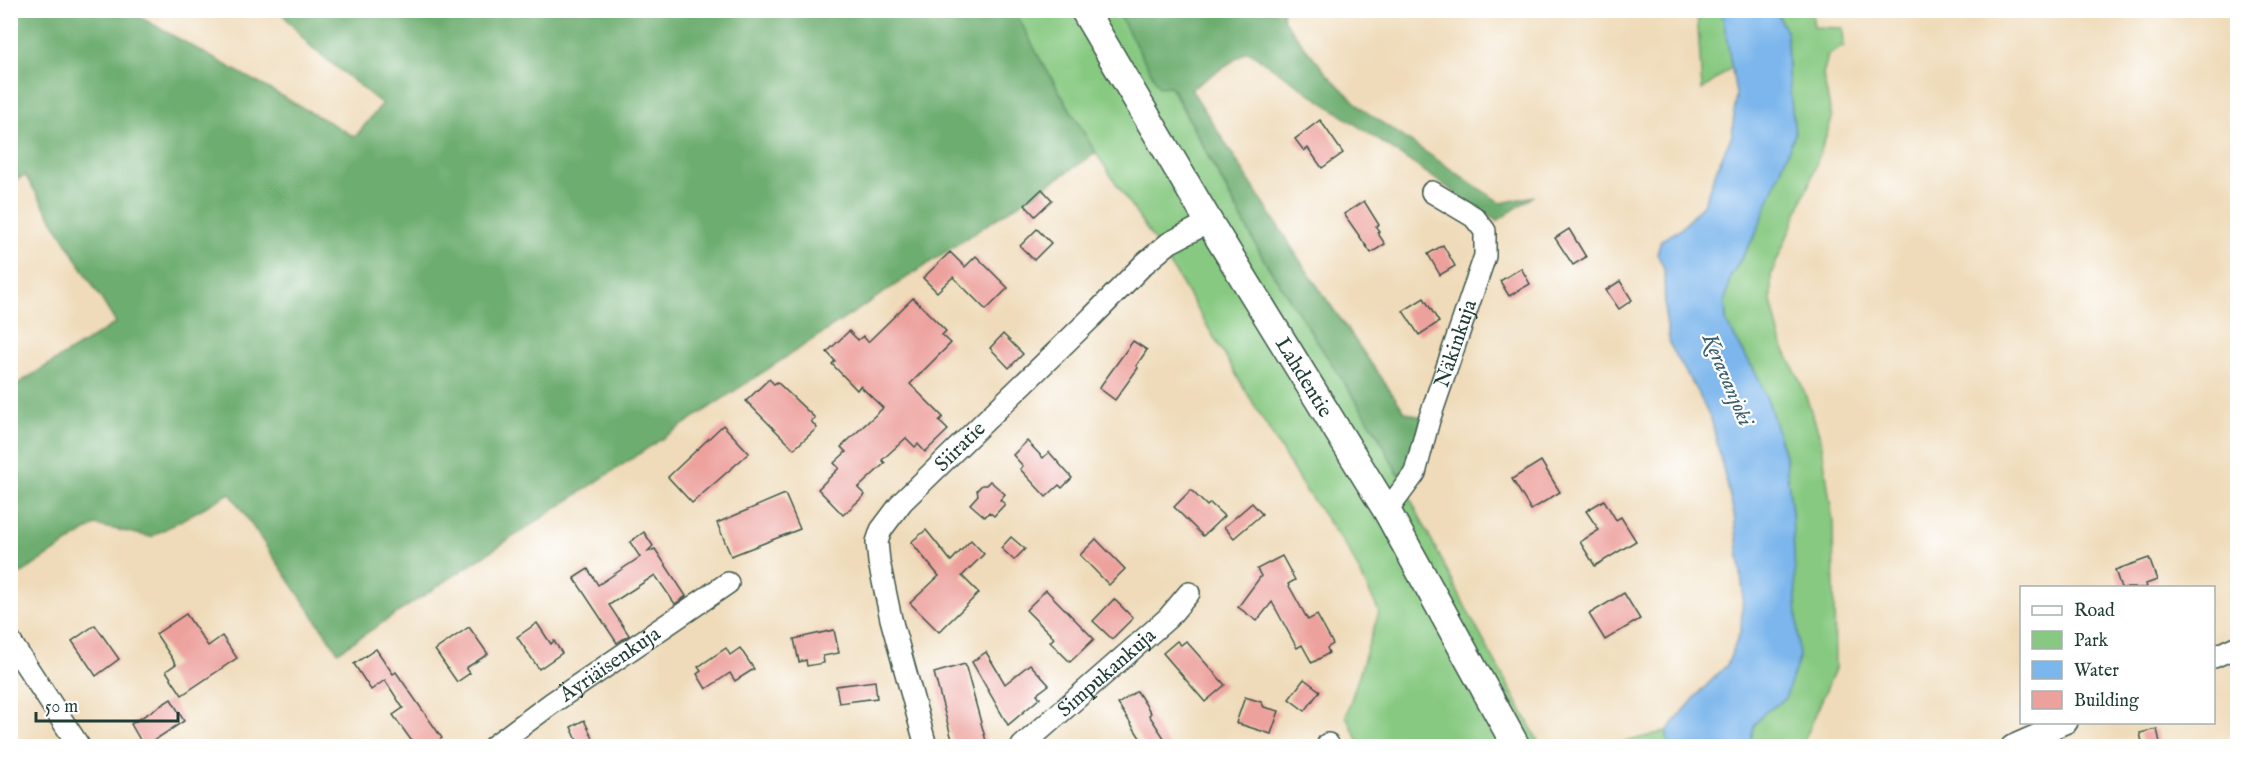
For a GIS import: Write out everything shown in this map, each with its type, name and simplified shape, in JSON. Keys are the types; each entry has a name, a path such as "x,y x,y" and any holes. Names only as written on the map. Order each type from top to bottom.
{"main road":[{"name":"Lahdentie","path":"1084,10 1209,222 1387,511 1516,747"}],"street":[{"name":"Näkinkuja","path":"1387,511 1415,473 1429,420 1485,256 1485,231 1474,217 1432,192"},
{"name":"Siiratie","path":"926,747 882,580 877,542 881,530 902,502 1060,350 1144,264 1169,243 1209,222"},
{"name":"Äyriäisenkuja","path":"494,747 552,703 728,583"},
{"name":"Simpukankuja","path":"1022,747 1168,618 1189,593"},
{"path":"10,641 79,747"},
{"path":"2215,657 2238,646"},
{"path":"2012,747 2065,724"}],"green space":[{"path":"11,10 129,11 355,137 382,104 309,45 280,11 1015,11 1040,59 1096,153 338,652 230,493 151,537 95,525 11,580 11,388 116,323 25,175 11,183"},
{"path":"1015,11 1117,11 1159,86 1170,86 1264,260 1377,433 1470,616 1541,746 1361,746 1346,716 1379,612 1349,551 1302,485 1175,272 1096,153 1040,59"},
{"path":"1117,11 1283,11 1284,21 1327,74 1362,109 1501,203 1534,196 1497,221 1248,51 1191,89 1304,267 1405,412 1429,420 1405,487 1377,433 1264,260 1178,98 1170,86 1159,87"},
{"path":"1697,11 1722,11 1732,67 1702,90"},
{"path":"1776,11 1812,11 1814,27 1843,28 1844,46 1828,55 1823,75 1832,119 1810,182 1771,275 1771,301 1781,342 1801,383 1821,439 1833,521 1835,669 1802,746 1749,746 1755,724 1764,713 1785,699 1792,513 1785,456 1770,407 1758,377 1726,322 1725,302 1730,277 1756,234 1788,75 1787,34"},
{"path":"1667,731 1668,746 1610,746"}],"water":[{"name":"Keravanjoki","path":"1722,11 1776,11 1787,34 1788,75 1795,134 1756,234 1730,277 1725,302 1726,322 1758,377 1785,456 1792,513 1799,659 1785,699 1764,713 1755,724 1749,746 1668,746 1667,731 1698,694 1727,665 1741,630 1743,592 1734,514 1712,422 1670,345 1665,314 1664,268 1657,254 1661,240 1680,230 1704,203 1732,135 1736,94"}],"building":[{"path":"1320,120 1343,153 1322,168 1308,148 1304,151 1295,139"},
{"path":"1042,189 1052,200 1035,216 1025,205"},
{"path":"1364,201 1379,225 1376,227 1379,231 1377,232 1385,244 1371,253 1344,214"},
{"path":"1037,229 1051,243 1034,260 1020,246"},
{"path":"1569,229 1586,257 1573,265 1555,238"},
{"path":"1443,245 1455,266 1440,275 1428,254"},
{"path":"950,252 965,267 976,256 1008,288 986,310 953,277 937,292 923,278"},
{"path":"1521,268 1530,284 1509,296 1500,281"},
{"path":"1620,281 1632,300 1619,309 1606,290"},
{"path":"913,298 946,331 942,335 951,343 910,384 943,417 939,421 948,430 925,452 918,444 915,447 906,438 882,460 885,463 858,488 865,495 843,515 818,489 839,468 834,463 846,452 841,447 883,408 860,386 857,390 832,364 835,361 827,352 849,331 858,340 863,336 868,342"},
{"path":"1424,298 1439,322 1419,335 1403,311"},
{"path":"1003,334 1023,354 1009,368 990,348"},
{"path":"1133,341 1147,350 1136,366 1138,368 1115,400 1099,388"},
{"path":"769,379 774,384 777,382 815,418 811,421 817,428 794,449 746,401"},
{"path":"723,425 749,453 692,503 668,477"},
{"path":"1027,441 1043,458 1049,452 1072,478 1062,488 1059,485 1046,497 1020,469 1023,466 1013,455"},
{"path":"1541,461 1560,492 1531,510 1512,479"},
{"path":"990,481 1005,494 1000,500 1005,504 994,516 989,512 985,517 970,504 978,495 977,490"},
{"path":"1191,490 1207,506 1210,503 1224,516 1203,536 1174,507"},
{"path":"785,494 800,529 731,556 717,523"},
{"path":"1604,500 1616,520 1621,517 1636,541 1595,566 1580,542 1599,530 1586,511"},
{"path":"1252,503 1262,514 1234,538 1224,527"},
{"path":"926,530 951,561 971,540 984,554 962,576 979,593 939,632 910,603 939,576 911,542"},
{"path":"644,532 653,546 647,552 655,549 686,596 675,604 655,575 609,605 629,635 617,643 574,578 588,569 598,585 640,557 630,542"},
{"path":"1011,537 1025,549 1014,560 1001,548"},
{"path":"1096,539 1125,569 1109,585 1080,555"},
{"path":"1282,556 1295,580 1288,584 1308,620 1317,615 1333,644 1327,648 1329,653 1312,663 1302,645 1297,648 1272,602 1257,621 1238,607 1261,576 1257,569"},
{"path":"2149,558 2157,580 2146,584 2146,586 2120,586 2115,570"},
{"path":"1046,590 1094,639 1070,662 1050,642 1054,638 1026,610"},
{"path":"1624,593 1640,619 1605,640 1589,614"},
{"path":"1114,599 1133,618 1112,639 1093,621"},
{"path":"186,614 208,646 222,636 237,658 182,695 166,671 176,664 156,634"},
{"path":"537,623 551,644 554,641 562,653 539,669 517,637"},
{"path":"95,625 119,659 96,676 72,641"},
{"path":"469,627 488,654 466,668 470,673 457,682 435,650"},
{"path":"834,630 839,653 823,656 824,663 807,666 806,660 799,662 794,639"},
{"path":"1177,641 1181,645 1186,641 1225,685 1205,702 1163,653"},
{"path":"726,648 730,655 740,648 754,669 735,681 730,673 706,689 697,674 701,671 698,667"},
{"path":"376,649 393,674 396,672 442,738 430,747 416,747 393,715 403,708 385,680 371,690 354,664"},
{"path":"986,652 1005,684 1030,664 1049,685 1037,694 1040,698 1008,725 972,662"},
{"path":"965,664 986,741 965,747 954,747 934,673"},
{"path":"1304,679 1320,691 1305,711 1289,699"},
{"path":"875,681 877,698 839,703 836,686"},
{"path":"1137,691 1151,713 1149,715 1170,747 1146,747 1118,704"},
{"path":"1245,697 1261,702 1264,707 1279,711 1271,734 1236,723"},
{"path":"171,699 184,721 144,747 131,724"},
{"path":"584,720 597,747 580,747 571,727"},
{"path":"2157,729 2161,747 2143,747 2140,733"}]}
